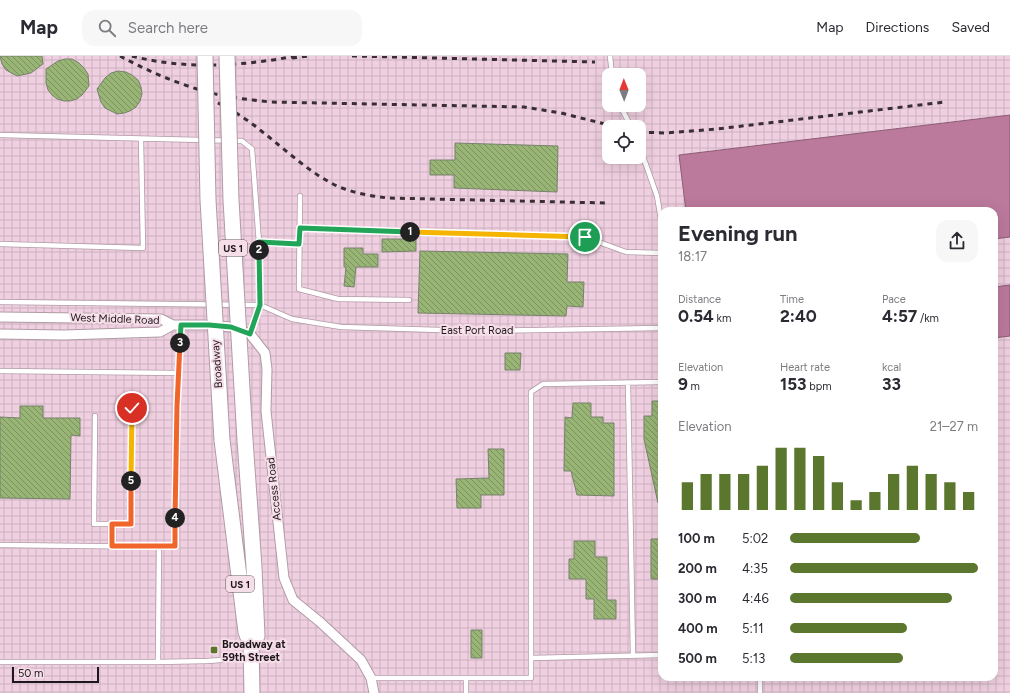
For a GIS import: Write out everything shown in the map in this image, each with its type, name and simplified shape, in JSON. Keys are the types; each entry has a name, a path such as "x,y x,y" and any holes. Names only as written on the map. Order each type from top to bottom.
{"main road":[{"name":"Broadway","path":"205,56 211,266 222,440 246,632 251,651 252,693"},
{"name":"Broadway","path":"227,56 231,208 257,636 251,651"}],"street":[{"name":"West Middle Road","path":"0,317 161,319 177,325"},
{"path":"177,325 231,327 250,334"},
{"name":"West Middle Road","path":"0,334 64,335 160,332 177,325"},
{"name":"Access Road","path":"250,334 264,354 267,368 266,411 284,578 293,600 320,622 361,660 371,678 374,693"}],"lane":[{"path":"610,56 611,68"},
{"path":"0,136 242,141 252,149 259,242 260,305 250,334"},
{"path":"0,244 143,248 141,139"},
{"path":"646,164 657,196 659,207"},
{"path":"300,196 299,289 338,299 409,300"},
{"path":"300,228 585,237 626,252 658,253"},
{"path":"259,242 299,244"},
{"path":"0,302 260,305"},
{"name":"East Port Road","path":"260,305 292,319 341,327 473,331 658,328"},
{"path":"0,545 175,546 178,373 177,325"},
{"path":"0,371 178,373"},
{"path":"371,678 531,678 531,392 543,384 658,382"},
{"path":"628,383 633,655"},
{"path":"95,416 94,524 131,524 132,408"},
{"path":"112,524 112,546"},
{"path":"158,662 159,546"},
{"path":"0,662 207,661 251,651"},
{"path":"531,658 658,654"},
{"path":"466,678 466,693"},
{"path":"760,681 760,693"}],"shaded area":[{"path":"0,56 1010,56 1010,115 679,155 686,207 658,207 658,681 998,681 998,338 1010,336 1010,693 0,693"},
{"path":"1010,115 1010,237 998,238 998,207 686,207 679,155"},
{"path":"1010,237 1010,285 998,286 998,238"},
{"path":"1010,285 1010,336 998,338 998,286"}],"building":[{"path":"0,56 42,56 43,64 31,73 17,76 6,70 2,64"},
{"path":"72,59 79,63 88,74 89,86 77,99 70,101 57,99 48,90 46,83 46,69 58,61"},
{"path":"118,71 126,72 138,80 142,94 136,107 130,111 117,114 105,108 101,102 97,89 105,78 111,73"},
{"path":"455,143 558,146 557,192 454,188 454,175 430,175 430,160 455,160"},
{"path":"382,239 416,239 416,251 382,252"},
{"path":"344,248 363,248 363,254 378,254 378,267 356,267 354,287 344,286 346,267 344,267"},
{"path":"420,251 568,254 567,282 584,282 583,307 567,306 566,316 418,313"},
{"path":"505,353 521,353 520,370 505,370"},
{"path":"652,401 658,401 658,503 644,439 644,416 652,416"},
{"path":"573,403 591,403 591,417 603,417 603,423 614,423 614,496 577,495 571,471 564,471 565,417 572,418"},
{"path":"20,406 43,406 43,418 80,418 80,436 71,435 70,499 0,498 0,417 20,418"},
{"path":"488,449 504,449 504,495 481,495 481,508 457,508 456,479 489,478"},
{"path":"651,539 658,539 658,579 651,579"},
{"path":"574,541 595,541 595,557 607,557 607,600 616,600 616,619 594,619 594,599 586,599 586,579 569,579 569,559 574,559"},
{"path":"471,630 482,630 482,658 471,658"}],"railway":[{"path":"120,56 177,82 206,92 233,97 270,102 524,107 561,113 602,123"},
{"path":"132,56 193,65 235,64 296,56"},
{"path":"292,58 309,56"},
{"path":"352,56 595,62"},
{"path":"200,94 246,119 316,174 337,186 356,192 388,198 607,203"},
{"path":"646,132 665,133 717,129 945,102"}],"place":[{"name":"Broadway at 59th Street","path":"214,650"}],"route":[{"path":"132,408 131,524 112,524 112,546 175,546 177,406 181,325 231,327 250,334 260,305 259,242 299,244 300,228 585,237"}]}
